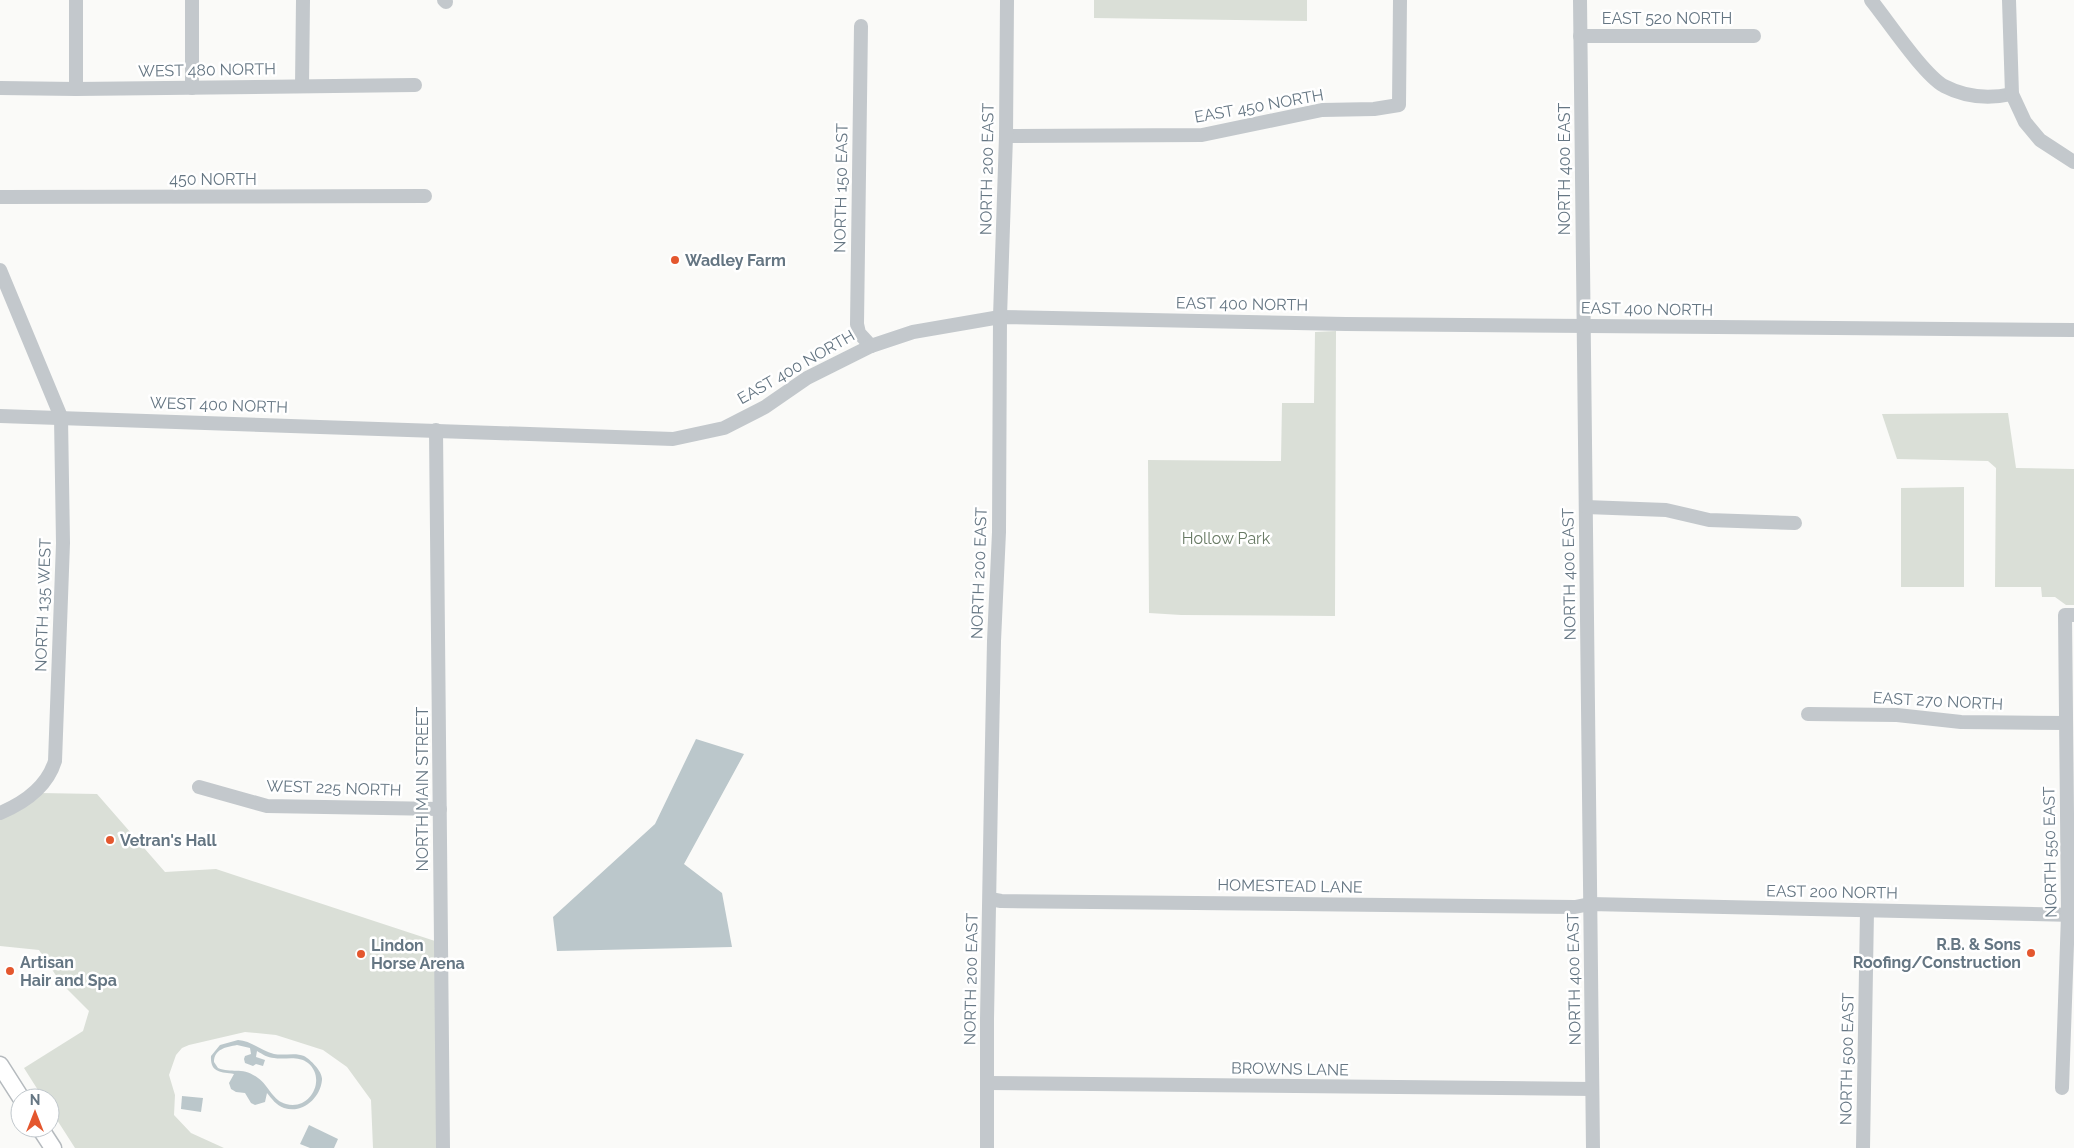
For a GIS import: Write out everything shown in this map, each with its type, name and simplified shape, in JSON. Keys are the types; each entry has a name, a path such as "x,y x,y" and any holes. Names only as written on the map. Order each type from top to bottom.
{"main road":[{"path":"0,1065 15,1088"}],"street":[{"path":"76,0 76,89"},
{"path":"192,0 192,88"},
{"path":"302,86 303,0"},
{"name":"NORTH 200 EAST","path":"987,1148 987,1019 998,532 1000,317 1006,136 1007,0"},
{"name":"EAST 450 NORTH","path":"1006,136 1202,135 1322,110 1374,109 1399,105 1400,0"},
{"name":"NORTH 400 EAST","path":"1580,0 1592,1148"},
{"path":"1872,0 1927,72 1943,86 1966,94 1988,98 2012,94"},
{"path":"2009,0 2012,94 2025,122 2040,140 2074,162"},
{"name":"NORTH 150 EAST","path":"861,26 857,324 859,332 871,346"},
{"name":"EAST 520 NORTH","path":"1580,36 1754,36"},
{"name":"WEST 480 NORTH","path":"0,88 192,88 415,84"},
{"name":"450 NORTH","path":"0,196 425,196"},
{"name":"NORTH 135 WEST","path":"0,270 56,400 61,417 63,543 56,746 53,768 38,789 20,804 0,813"},
{"name":"EAST 400 NORTH","path":"436,430 673,439 724,428 765,407 807,378 871,346 913,332 1000,317 1582,326 2074,330"},
{"name":"WEST 400 NORTH","path":"0,416 436,430"},
{"name":"NORTH MAIN STREET","path":"436,430 443,1148"},
{"path":"1586,507 1666,510 1709,520 1795,523"},
{"name":"NORTH 550 EAST","path":"2062,1088 2071,915 2066,723 2069,615"},
{"name":"EAST 270 NORTH","path":"1808,714 1897,715 1962,722 2066,723"},
{"name":"WEST 225 NORTH","path":"199,787 266,806 440,809"},
{"name":"HOMESTEAD LANE","path":"990,899 1001,901 1555,906 1590,904"},
{"name":"EAST 200 NORTH","path":"1590,904 2071,915"},
{"name":"NORTH 500 EAST","path":"1863,1148 1867,911"},
{"name":"BROWNS LANE","path":"988,1083 1592,1089"}],"green space":[{"path":"1094,0 1307,0 1307,21 1094,18"},
{"name":"Hollow Park","path":"1336,331 1335,616 1149,613 1148,460 1281,461 1282,403 1314,403 1315,332"},
{"path":"2008,413 2016,468 2074,469 2074,605 2066,605 2055,597 2042,597 2041,587 1995,587 1996,468 1988,461 1897,459 1882,414"},
{"path":"1964,487 1964,587 1901,587 1901,488"},
{"path":"40,793 97,794 165,872 216,869 441,943 443,1148 373,1148 371,1100 347,1067 323,1050 276,1035 245,1032 182,1048 176,1055 169,1075 175,1095 174,1115 191,1133 224,1148 75,1148 60,1125 60,1088 37,1088 24,1068 83,1031 89,1011 61,983 39,950 0,946 0,819"}],"shaded area":[{"path":"696,739 744,754 684,864 722,893 732,947 557,951 553,917 655,824"},
{"path":"238,1040 248,1042 274,1054 297,1054 304,1056 321,1073 321,1087 314,1099 297,1109 281,1107 267,1093 265,1102 255,1105 251,1103 245,1093 236,1092 231,1089 229,1083 234,1074 217,1071 212,1066 211,1056 220,1045","holes":["237,1045 250,1048 251,1054 245,1056 244,1059 245,1063 253,1066 256,1064 263,1066 265,1060 256,1057 257,1051 265,1056 296,1058 308,1063 316,1077 316,1085 309,1098 295,1105 286,1104 274,1097 262,1081 252,1074 242,1071 223,1070 218,1068 214,1062 218,1051 225,1048"]},
{"path":"182,1096 203,1098 201,1112 181,1109"},
{"path":"309,1125 338,1139 334,1148 310,1148 300,1144"}],"place":[{"name":"Wadley Farm","path":"675,260"},
{"name":"Vetran's Hall","path":"110,840"},
{"name":"R.B. & Sons Roofing/Construction","path":"2031,953"},
{"name":"Lindon Horse Arena","path":"361,954"},
{"name":"Artisan Hair and Spa","path":"10,971"}]}
